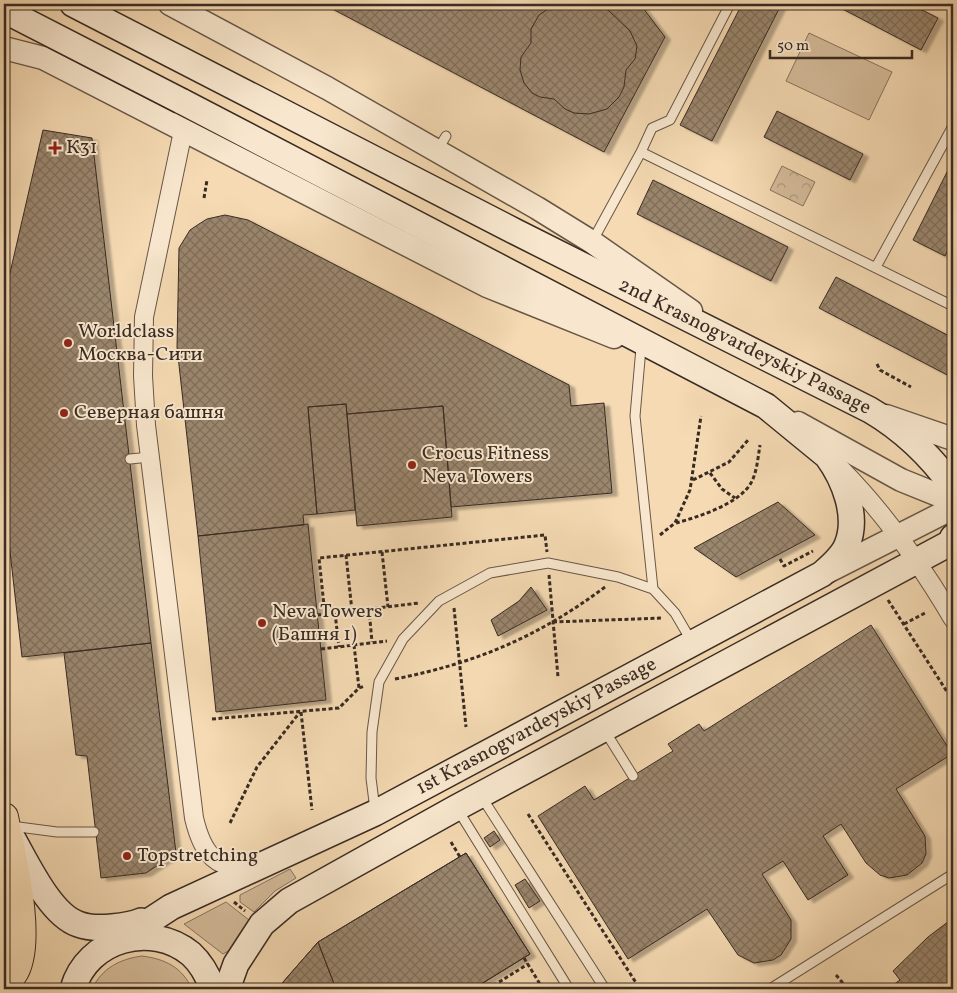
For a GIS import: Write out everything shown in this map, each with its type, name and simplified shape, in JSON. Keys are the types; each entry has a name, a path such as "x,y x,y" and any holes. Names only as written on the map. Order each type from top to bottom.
{"main road":[{"name":"2nd Krasnogvardeyskiy Passage","path":"73,4 516,232 870,410 907,435 934,461 953,486"},
{"name":"2nd Krasnogvardeyskiy Passage","path":"4,10 715,378 766,406 828,456"},
{"path":"822,574 847,546 851,531 848,500 843,483 828,456"},
{"name":"1st Krasnogvardeyskiy Passage","path":"227,989 236,964 262,924 289,901 456,808 952,540"},
{"name":"1st Krasnogvardeyskiy Passage","path":"73,989 82,969 95,955 171,907 375,813 822,574"},
{"path":"5,821 48,898 60,913 77,924 102,928 133,925 171,907"},
{"path":"5,821 23,933 22,954 13,974"},
{"path":"119,941 149,937 171,942 191,954 206,972 213,989"}],"street":[{"path":"178,6 328,88 441,144 592,242 740,346"},
{"path":"4,48 42,58 487,286 715,378"},
{"path":"183,131 144,316 143,376 150,457 174,669 194,818 200,840 208,855 222,863 245,867 273,860"},
{"name":"2nd Krasnogvardeyskiy Passage","path":"766,406 901,480 953,501"},
{"path":"870,410 953,439"},
{"name":"2nd Krasnogvardeyskiy Passage","path":"828,456 854,483 896,536 934,586 953,619"},
{"name":"1st Krasnogvardeyskiy Passage","path":"822,574 953,508"}],"lane":[{"path":"592,242 652,128 670,120 730,4"},
{"path":"876,268 953,126"},
{"path":"641,152 953,306"},
{"path":"641,348 635,416 653,589"},
{"path":"130,459 150,457"},
{"path":"375,813 371,778 372,732 379,682 402,639 439,601 490,573 548,563 618,577 653,589 675,613 693,643"},
{"path":"934,586 953,603"},
{"path":"603,729 633,776"},
{"path":"481,795 605,989"},
{"path":"456,808 569,989"},
{"path":"5,821 57,832 94,832"},
{"path":"770,989 953,874"}],"path":[{"path":"204,198 207,180"},
{"path":"877,364 880,370 911,387"},
{"path":"692,480 729,462 749,440"},
{"path":"675,523 717,509 735,498 751,484 760,445"},
{"path":"710,472 722,489 735,498"},
{"path":"325,614 319,558 545,535 558,677"},
{"path":"780,559 784,566 816,549"},
{"path":"382,552 388,607"},
{"path":"346,555 352,611"},
{"path":"452,594 466,727"},
{"path":"888,600 953,700"},
{"path":"317,616 439,601"},
{"path":"368,609 372,642"},
{"path":"335,613 339,647"},
{"path":"904,624 927,614"},
{"path":"552,622 666,618"},
{"path":"321,649 402,639"},
{"path":"354,645 359,688"},
{"path":"212,719 338,708 359,688 379,682"},
{"path":"301,712 312,810"},
{"path":"230,824 257,767 301,712"},
{"path":"528,814 640,989"},
{"path":"451,842 460,857"},
{"path":"231,900 252,915"},
{"path":"524,958 543,989"},
{"path":"488,989 528,964"},
{"path":"836,975 848,989"}],"green space":[{"path":"809,33 892,72 869,120 786,81"},
{"path":"782,166 815,182 803,206 770,190"},
{"path":"290,869 296,878 275,891 254,912 240,902 240,895"},
{"path":"226,902 249,920 230,950 223,954 184,924"},
{"path":"142,956 158,959 172,965 188,981 192,989 92,989 101,975 112,966 126,959"}],"building":[{"path":"323,4 640,4 665,37 604,152"},
{"path":"575,4 595,6 608,10 630,31 637,46 635,59 626,70 624,87 619,97 607,109 589,114 574,113 565,109 554,99 540,97 532,93 524,83 520,70 521,57 531,43 531,29 539,15 554,5"},
{"path":"742,4 781,5 712,141 680,125"},
{"path":"833,4 910,4 938,18 921,50"},
{"path":"777,111 863,154 850,180 764,137"},
{"name":"Северная башня","path":"43,130 92,138 151,643 22,657 4,499 4,299"},
{"path":"953,160 953,239 945,256 913,240"},
{"path":"653,180 788,247 771,281 637,214"},
{"path":"225,215 248,220 569,385 571,406 604,403 612,493 451,507 443,406 347,414 346,404 308,407 317,514 303,515 304,525 198,536 177,347 179,248 190,230 207,219"},
{"path":"836,277 953,338 953,378 819,308"},
{"path":"346,404 355,510 317,514 308,407"},
{"path":"443,406 452,517 357,526 347,414"},
{"path":"778,502 815,535 736,577 694,548"},
{"name":"Neva Towers (Башня 1)","path":"308,524 326,700 216,712 198,536"},
{"path":"531,587 547,610 498,636 491,620 519,601"},
{"path":"871,625 952,754 896,789 925,836 926,854 922,863 907,875 889,878 880,875 866,863 841,824 823,836 848,875 808,900 783,861 762,874 791,920 791,939 781,955 773,960 754,963 738,955 707,909 628,959 538,816 585,786 594,800 673,751 668,744 699,724 704,731"},
{"path":"151,643 176,853 146,873 101,878 87,756 76,755 64,653"},
{"path":"494,831 500,840 490,847 484,838"},
{"path":"466,853 530,954 473,989 277,989 318,942"},
{"path":"466,853 530,954 473,989 336,989 318,942"},
{"path":"525,879 540,901 529,908 515,885"},
{"path":"953,918 953,989 887,989 900,980 893,971 928,937"},
{"path":"318,942 336,989 277,989"}],"place":[{"name":"К31","path":"55,148"},
{"name":"Worldclass Москва-Сити","path":"68,343"},
{"name":"Северная башня","path":"64,413"},
{"name":"Crocus Fitness Neva Towers","path":"412,465"},
{"name":"Neva Towers (Башня 1)","path":"262,623"},
{"name":"Topstretching","path":"127,856"}]}
